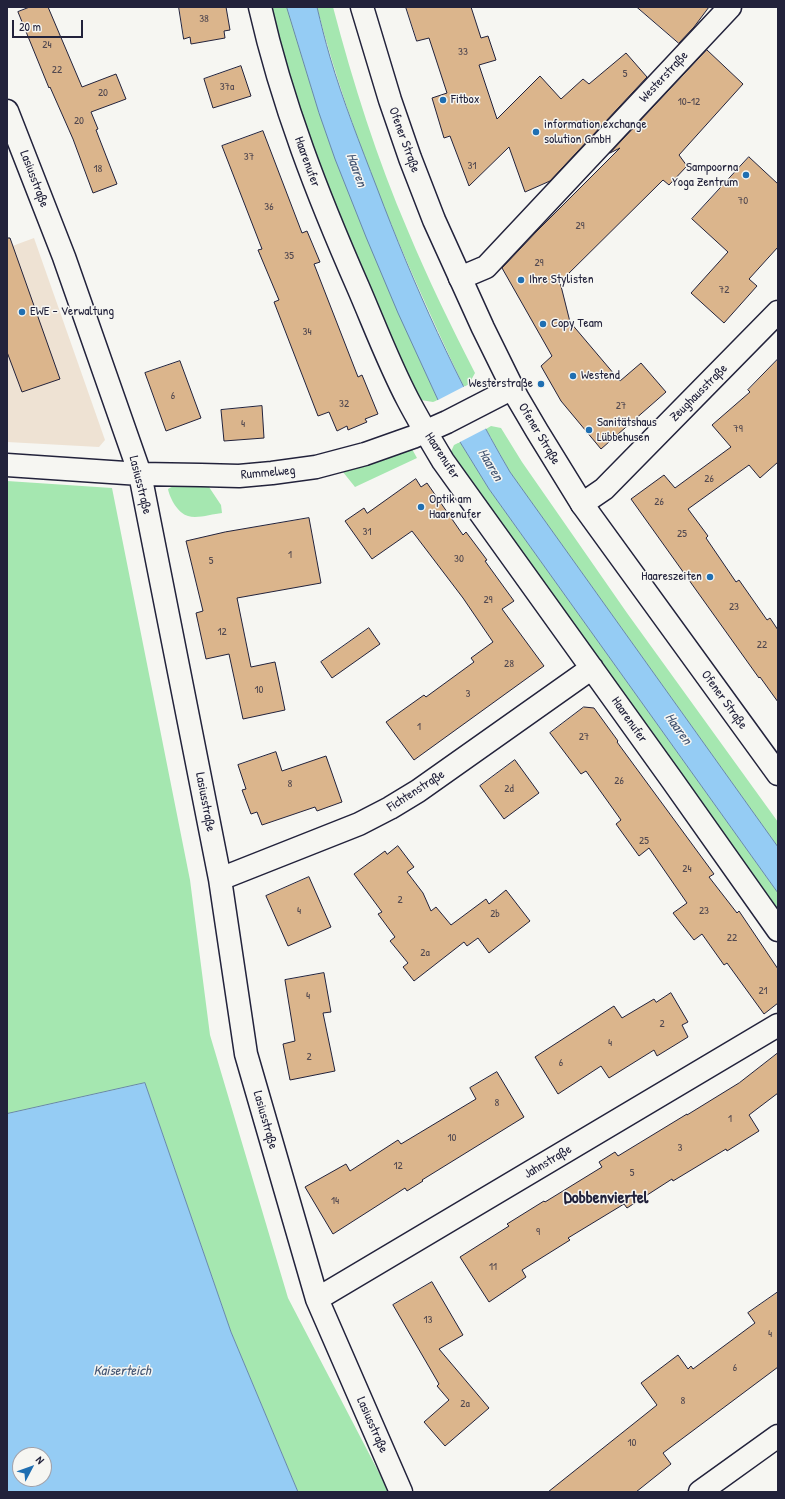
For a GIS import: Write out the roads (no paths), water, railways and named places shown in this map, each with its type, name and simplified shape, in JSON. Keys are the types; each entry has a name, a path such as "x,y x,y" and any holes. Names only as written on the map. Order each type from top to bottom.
{"street":[{"name":"Haarenufer","path":"260,7 274,68 327,216 399,380 425,431 443,461 778,930"},
{"name":"Ofener Straße","path":"362,7 387,93 434,220 483,328 513,388 537,431 582,504 778,774"},
{"name":"Westerstraße","path":"460,278 486,267 730,7"},
{"name":"Lasiusstraße","path":"7,111 64,257 140,474 220,879 246,1054 317,1299 401,1492"},
{"name":"Zeughausstraße","path":"582,504 604,489 778,312"},
{"name":"Rummelweg","path":"7,465 140,474 239,476 316,468 365,454 413,437 447,422 513,388"},
{"name":"Fichtenstraße","path":"220,879 358,824 390,808 418,791 592,668"},
{"name":"Jahnstraße","path":"317,1299 778,1024"},
{"path":"700,1492 778,1436"}],"water":[{"name":"Haaren","path":"287,7 317,7 340,90 391,225 421,297 454,368 491,438 510,472 778,847 778,893 489,489 460,442 438,400 398,313 366,237 335,159 319,113"},
{"name":"Kaiserteich","path":"145,1083 231,1332 298,1492 7,1492 7,1114"}],"place":[{"name":"Fitbox","path":"443,100"},
{"name":"information exchange solution GmbH","path":"536,132"},
{"name":"Sampoorna Yoga Zentrum","path":"746,175"},
{"name":"Ihre Stylisten","path":"521,280"},
{"name":"EWE - Verwaltung","path":"22,312"},
{"name":"Copy Team","path":"543,324"},
{"name":"Westend","path":"573,376"},
{"name":"Westerstraße","path":"541,384"},
{"name":"Sanitätshaus Lübbehusen","path":"589,430"},
{"name":"Optik am Haarenufer","path":"421,507"},
{"name":"Haareszeiten","path":"710,577"}],"district":[{"name":"Dobbenviertel","path":"606,1198"}]}
